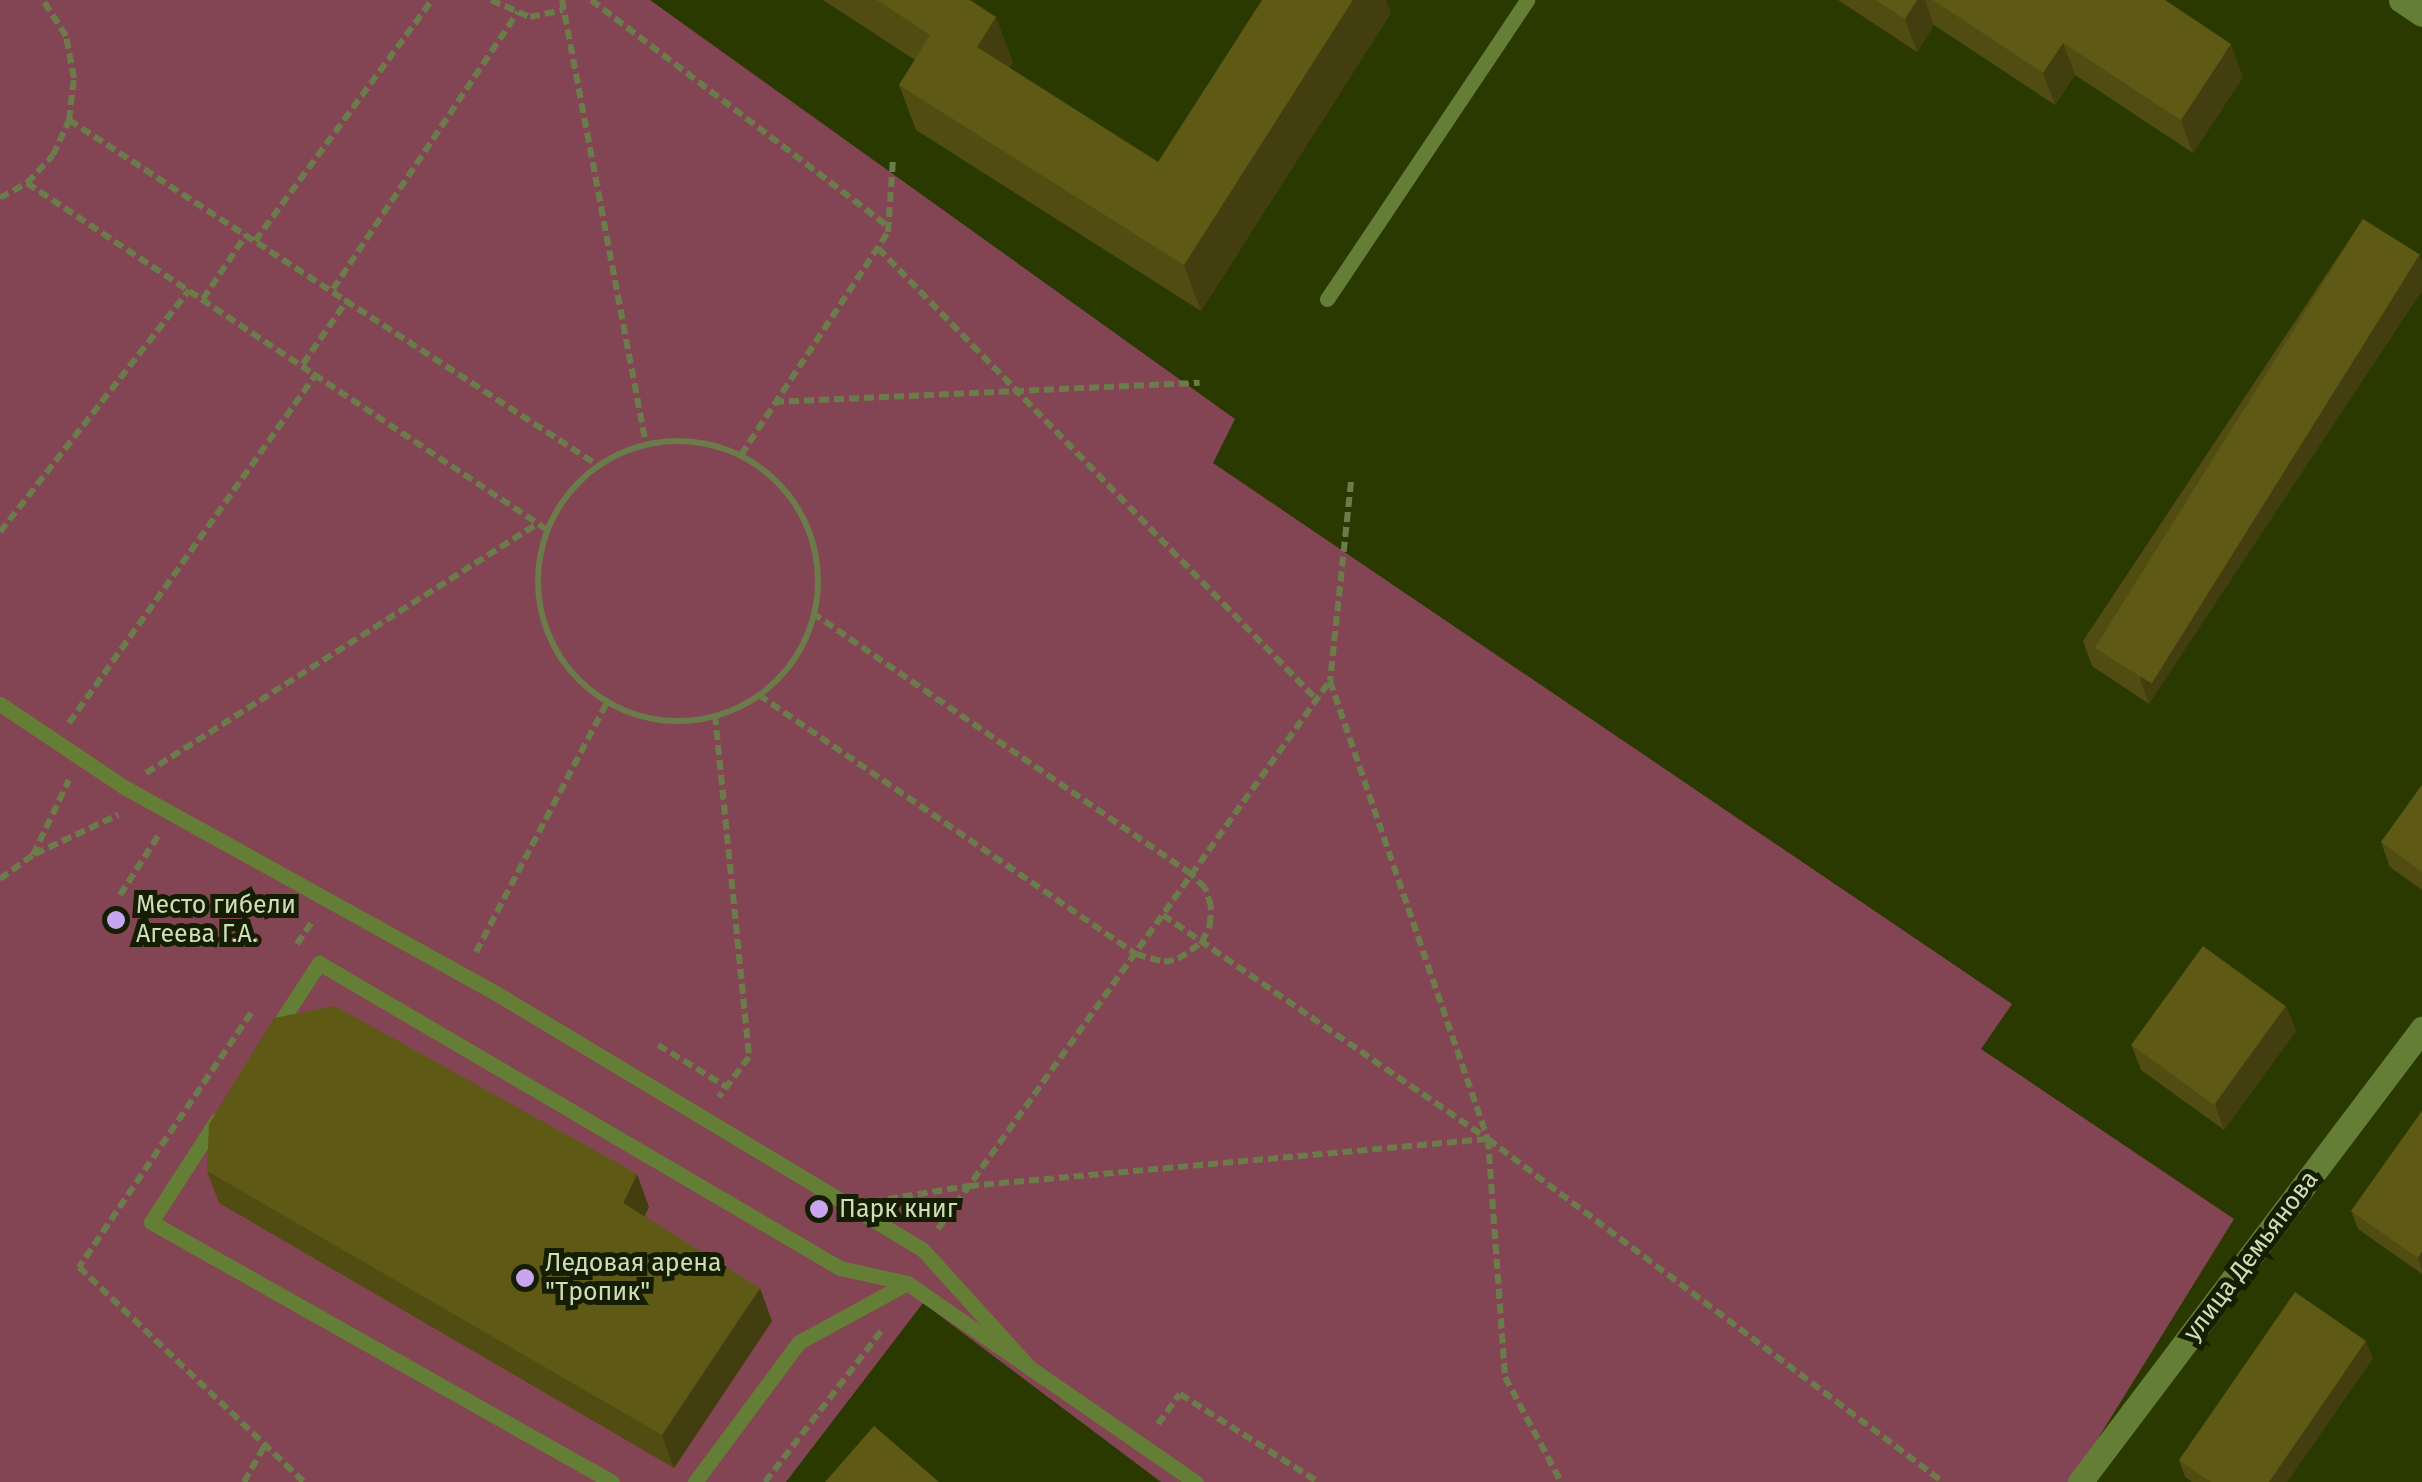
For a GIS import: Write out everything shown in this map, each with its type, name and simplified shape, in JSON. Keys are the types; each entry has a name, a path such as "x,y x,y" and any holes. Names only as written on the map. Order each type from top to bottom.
{"street":[{"path":"2401,0 2422,14"},
{"name":"улица Демьянова","path":"2080,1482 2422,1029"}],"lane":[{"path":"1327,298 1527,0"},
{"path":"0,704 147,801 464,976 923,1250 1029,1367"},
{"path":"266,1044 318,963 840,1268 911,1286 1196,1482"},
{"path":"224,1108 151,1222 612,1482"},
{"path":"696,1482 799,1342 911,1286"}],"path":[{"path":"0,198 27,183 52,155 69,120 72,64 66,36 44,0"},
{"path":"255,241 432,0"},
{"path":"491,0 530,17 564,10"},
{"path":"562,0 646,444"},
{"path":"592,0 889,227"},
{"path":"334,290 518,12"},
{"path":"69,120 599,466"},
{"path":"741,455 889,227 893,158"},
{"path":"27,183 546,529"},
{"path":"203,299 246,234"},
{"path":"878,248 1317,700"},
{"path":"0,532 189,290"},
{"path":"303,364 348,299"},
{"path":"56,742 317,373"},
{"path":"774,402 1200,383"},
{"path":"694,442 741,455 780,484 807,524 819,570 815,615 798,656 759,695 715,715 687,722 642,717 607,702 568,670 546,631 537,588 546,529 565,496 599,466 646,444 694,442"},
{"path":"1351,482 1330,681 1488,1139 1504,1377 1561,1482"},
{"path":"124,787 538,524"},
{"path":"759,695 1136,954 1164,962 1192,953 1202,942 1210,925 1211,906 1204,888 1191,874 815,615"},
{"path":"923,1250 1330,681"},
{"path":"464,976 607,702"},
{"path":"704,1118 750,1057 715,715"},
{"path":"34,855 80,758"},
{"path":"0,878 34,855 147,801"},
{"path":"120,895 172,814"},
{"path":"1163,915 1488,1139 1943,1482"},
{"path":"658,1045 727,1087"},
{"path":"848,1205 969,1186 1488,1139"},
{"path":"765,1482 911,1286"},
{"path":"1143,1445 1180,1394 1318,1482"},
{"path":"244,1482 264,1445"}],"shaded area":[{"path":"0,0 650,0 1235,419 1213,463 2012,1004 1981,1049 2234,1219 2071,1482 1161,1482 923,1303 786,1482 0,1482"}],"building":[{"path":"877,0 970,0 996,17 977,47 1158,162 1262,0 1353,0 1184,265 899,85 930,35"},
{"path":"1876,0 1917,0 1905,19"},
{"path":"1933,0 2165,0 2231,44 2181,120 2063,43 2043,73"},
{"path":"2363,219 2420,255 2152,684 2095,648"},
{"path":"2422,785 2422,872 2381,842"},
{"path":"2203,946 2286,1006 2214,1105 2131,1045"},
{"name":"Ледовая арена \"Тропик\"","path":"335,1006 637,1174 623,1203 760,1288 662,1435 207,1171 209,1124 274,1018"},
{"path":"2422,1111 2422,1251 2418,1258 2351,1211"},
{"path":"2295,1292 2366,1341 2269,1482 2211,1482 2179,1460"},
{"path":"874,1426 939,1482 825,1482"}],"place":[{"name":"Место гибели Агеева Г.А.","path":"116,920"},
{"name":"Парк книг","path":"819,1209"},
{"name":"Ледовая арена \"Тропик\"","path":"525,1278"}]}
